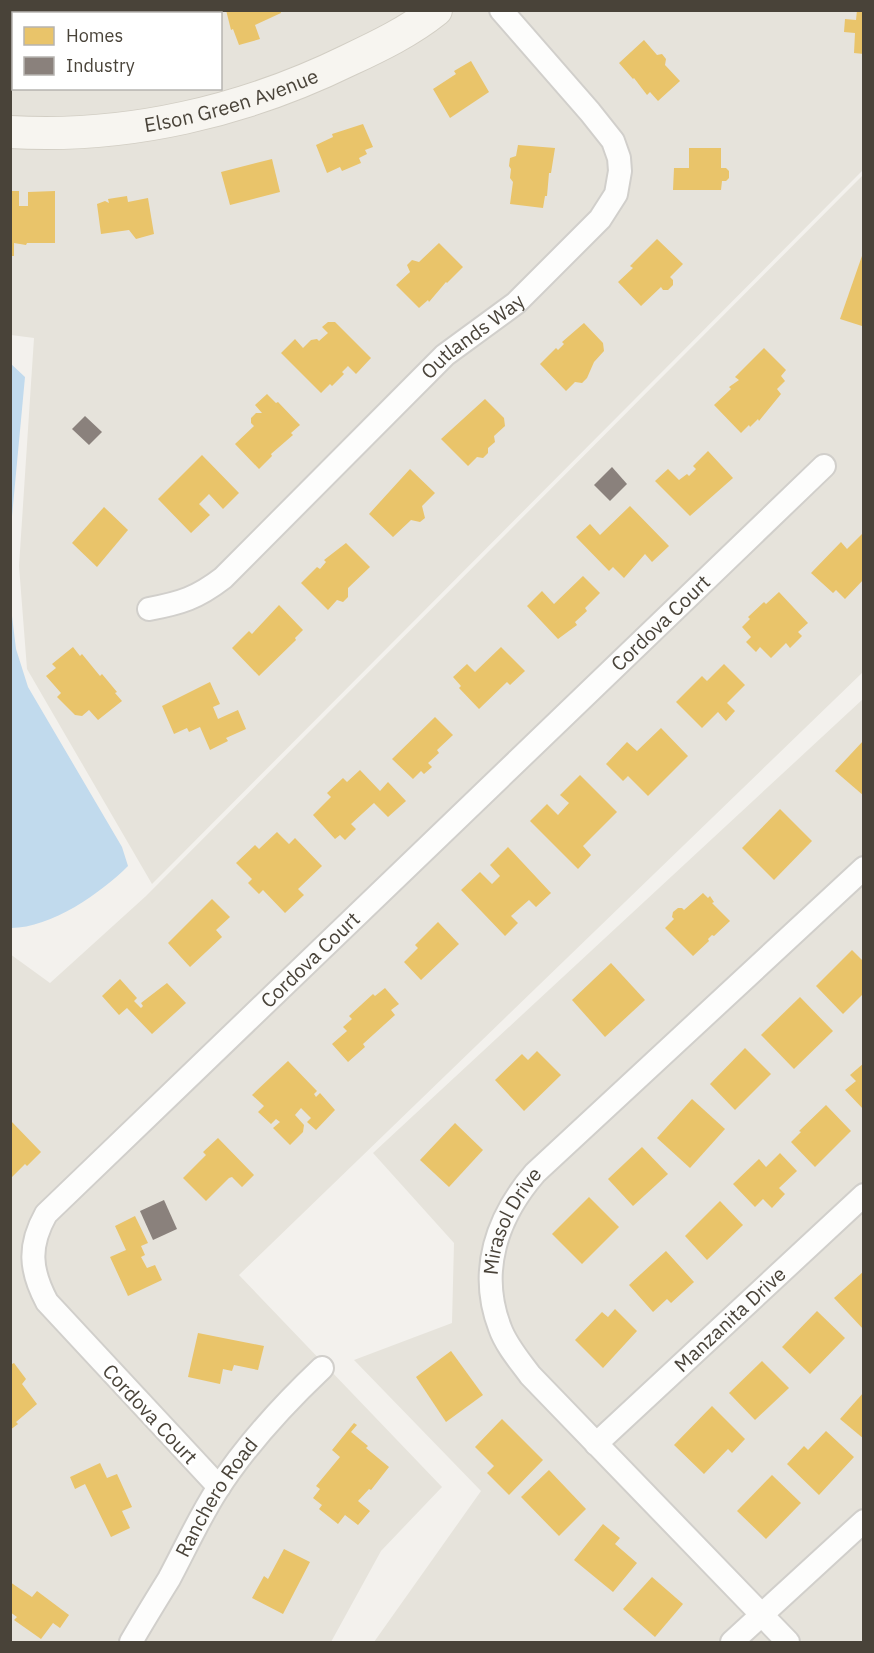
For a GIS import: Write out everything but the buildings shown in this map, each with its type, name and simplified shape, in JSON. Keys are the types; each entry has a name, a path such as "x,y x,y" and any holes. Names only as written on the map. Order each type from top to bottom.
{"street":[{"name":"Elson Green Avenue","path":"10,132 36,134 95,131 165,122 222,109 278,91 333,68 382,44 436,10"},
{"name":"Outlands Way","path":"149,609 178,604 204,592 224,578 445,355 516,303 600,219 616,194 620,171 619,158 613,141 501,10"},
{"name":"Cordova Court","path":"219,1487 47,1302 38,1285 33,1266 33,1246 38,1228 46,1215 824,466"},
{"name":"Mirasol Drive","path":"788,1642 530,1375 512,1352 500,1329 493,1307 490,1282 497,1233 506,1212 535,1173 864,868"},
{"name":"Manzanita Drive","path":"596,1444 864,1195"},
{"name":"Ranchero Road","path":"131,1642 219,1487 258,1434 322,1368"},
{"path":"732,1642 864,1521"}],"shaded area":[{"path":"11,11 863,11 863,170 152,884 27,669 19,566 34,338 11,335"},
{"path":"863,175 863,672 239,1275 442,1487 381,1551 331,1642 11,1642 10,954 50,983 146,896"},
{"path":"863,699 863,1642 374,1642 481,1491 354,1360 452,1323 454,1243 373,1153"}],"water":[{"path":"10,363 25,377 11,527 12,616 16,649 28,687 122,847 128,866 90,897 58,916 42,922 11,928"}]}
